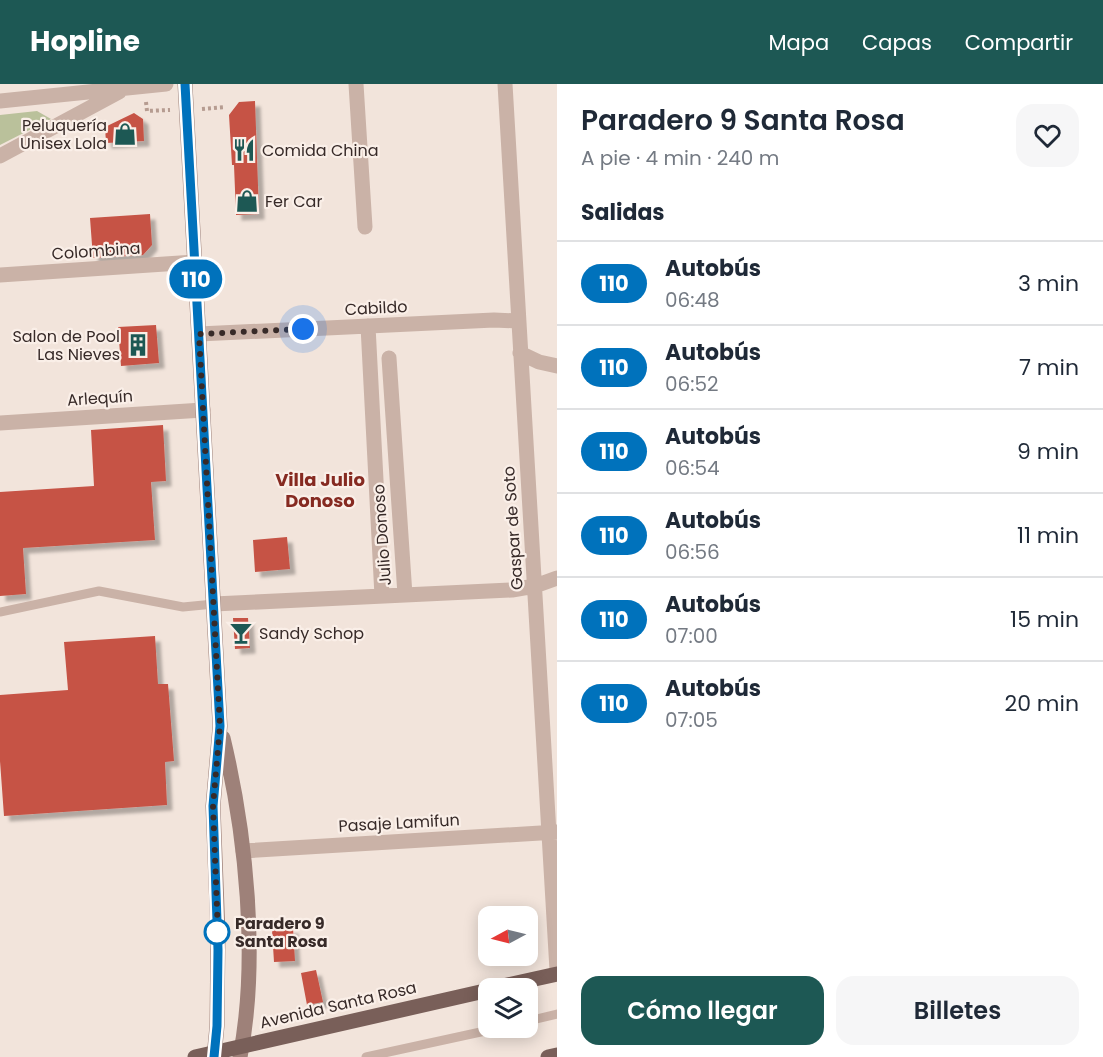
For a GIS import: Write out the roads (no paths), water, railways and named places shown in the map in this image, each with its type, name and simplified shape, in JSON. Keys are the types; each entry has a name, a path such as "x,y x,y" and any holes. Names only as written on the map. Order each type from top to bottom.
{"main road":[{"path":"185,84 220,726 213,806 218,934 215,1054"},
{"path":"220,726 231,775 243,851 248,956 242,1051"},
{"path":"538,978 557,974"},
{"name":"Avenida Santa Rosa","path":"195,1057 242,1051 478,993"},
{"path":"548,1057 557,1055"}],"street":[{"path":"0,101 166,84"},
{"path":"356,84 364,227"},
{"name":"Gaspar de Soto","path":"505,84 535,586 550,730 557,970"},
{"path":"0,156 127,88"},
{"name":"Colombina","path":"0,275 195,262"},
{"name":"Cabildo","path":"199,334 494,320 519,321"},
{"name":"Julio Donoso","path":"368,326 382,596"},
{"path":"520,353 539,362 557,366"},
{"name":"Julio Donoso","path":"389,358 405,595"},
{"path":"371,401 392,399"},
{"name":"Arlequín","path":"0,423 203,410"},
{"name":"Julio Donoso","path":"214,604 512,590 535,586 557,578"},
{"name":"Pasaje Lamifun","path":"243,851 553,832"}],"lane":[{"path":"0,612 99,591 183,607 214,604"},
{"path":"538,1019 557,1014"},
{"path":"366,1057 478,1033"}],"place":[{"name":"Peluquería Unisex Lola","path":"125,134"},
{"name":"Comida China","path":"244,150"},
{"name":"Fer Car","path":"247,201"},
{"name":"Salon de Pool Las Nieves","path":"138,345"},
{"name":"Sandy Schop","path":"241,633"},
{"name":"Paradero 9 Santa Rosa","path":"217,932"}],"district":[{"name":"Villa Julio Donoso","path":"320,489"}]}
